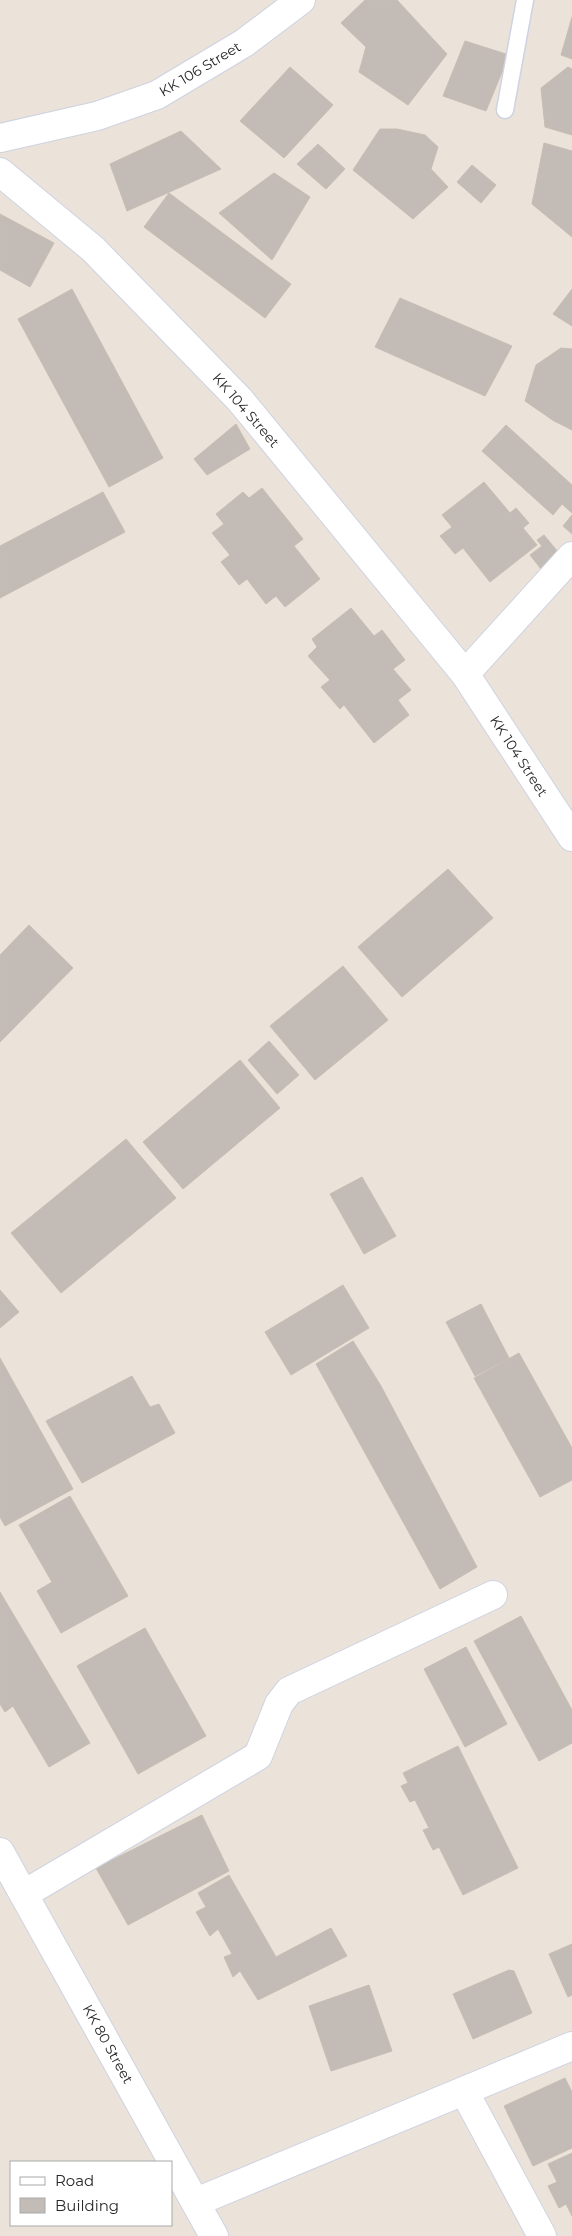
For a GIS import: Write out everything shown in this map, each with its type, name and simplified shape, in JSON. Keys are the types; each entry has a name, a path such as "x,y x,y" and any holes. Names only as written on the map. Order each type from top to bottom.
{"street":[{"name":"KK 106 Street","path":"0,138 97,116 157,95 244,43 301,0"},
{"name":"KK 104 Street","path":"0,172 93,249 240,400 465,674 572,837"},
{"path":"465,674 572,556"},
{"path":"24,1894 258,1756 279,1704 289,1691 492,1595"},
{"name":"KK 80 Street","path":"0,1852 214,2236"},
{"path":"196,2202 572,2046"},
{"path":"464,2091 542,2236"}],"lane":[{"path":"505,110 525,0"}],"building":[{"path":"365,0 397,0 447,54 408,105 359,72 366,47 341,23"},
{"path":"572,17 572,59 561,55"},
{"path":"465,41 509,55 486,111 443,96"},
{"path":"290,67 333,105 284,158 240,121"},
{"path":"568,67 572,69 572,135 545,127 541,88"},
{"path":"380,129 397,129 425,135 438,147 431,169 448,187 413,219 353,170"},
{"path":"181,131 221,169 127,211 110,164"},
{"path":"544,143 572,151 572,237 532,204"},
{"path":"318,144 345,169 326,189 297,164"},
{"path":"472,165 496,185 481,203 457,182"},
{"path":"274,173 310,197 272,260 219,213"},
{"path":"169,193 291,284 265,318 144,227"},
{"path":"0,214 54,243 30,287 0,270"},
{"path":"72,289 163,458 109,487 18,319"},
{"path":"572,289 572,326 553,314"},
{"path":"400,298 512,346 485,396 375,347"},
{"path":"561,348 572,349 572,430 554,421 525,401 536,365"},
{"path":"236,424 250,449 207,475 194,459"},
{"path":"506,425 572,485 572,513 562,504 553,515 482,451"},
{"path":"484,482 510,513 516,508 529,523 523,528 537,545 490,582 463,548 455,554 440,536 452,527 442,515"},
{"path":"262,488 303,539 294,546 320,579 285,607 276,596 266,604 247,579 239,585 221,562 230,555 212,533 224,524 216,514 243,492 249,498"},
{"path":"103,492 125,532 0,598 0,546"},
{"path":"572,515 572,534 563,526"},
{"path":"544,535 558,552 541,569 530,555 542,546 537,540"},
{"path":"351,608 374,636 382,630 405,660 393,669 411,690 398,700 409,715 374,743 344,705 340,709 321,687 330,680 308,656 317,647 312,639"},
{"path":"448,869 493,918 402,997 358,947"},
{"path":"29,925 73,968 0,1042 0,955"},
{"path":"343,966 388,1020 315,1080 270,1026"},
{"path":"269,1041 299,1075 277,1094 248,1060"},
{"path":"240,1060 280,1108 183,1189 143,1142"},
{"path":"126,1139 176,1198 61,1293 11,1233"},
{"path":"362,1177 396,1236 364,1254 330,1194"},
{"path":"343,1285 369,1328 291,1375 265,1332"},
{"path":"0,1290 19,1312 0,1328"},
{"path":"481,1304 509,1358 475,1376 446,1322"},
{"path":"353,1341 381,1386 477,1567 440,1589 316,1364"},
{"path":"519,1353 572,1448 572,1480 540,1497 474,1378"},
{"path":"0,1358 73,1489 5,1526 0,1517"},
{"path":"132,1376 150,1407 159,1404 175,1433 82,1483 46,1421"},
{"path":"70,1496 128,1596 61,1633 37,1591 52,1582 19,1525"},
{"path":"0,1592 90,1743 49,1767 13,1706 5,1712 0,1704"},
{"path":"521,1616 572,1710 572,1743 539,1761 474,1641"},
{"path":"145,1628 206,1736 138,1774 77,1666"},
{"path":"466,1647 507,1724 465,1747 424,1669"},
{"path":"458,1746 518,1868 463,1895 439,1847 433,1850 423,1830 429,1828 415,1800 410,1802 401,1786 408,1783 403,1773"},
{"path":"202,1815 229,1871 128,1925 96,1868"},
{"path":"229,1875 276,1957 331,1928 347,1956 258,2000 240,1971 233,1977 224,1957 232,1954 218,1929 210,1936 196,1912 206,1907 198,1893"},
{"path":"572,1944 572,1995 568,1997 549,1954"},
{"path":"509,1970 514,1971 532,2013 473,2039 453,1994"},
{"path":"369,1985 392,2051 331,2071 309,2006"},
{"path":"565,2078 572,2092 572,2148 533,2166 504,2106"},
{"path":"572,2153 572,2216 566,2204 559,2208 548,2186 557,2182 548,2164"}]}
